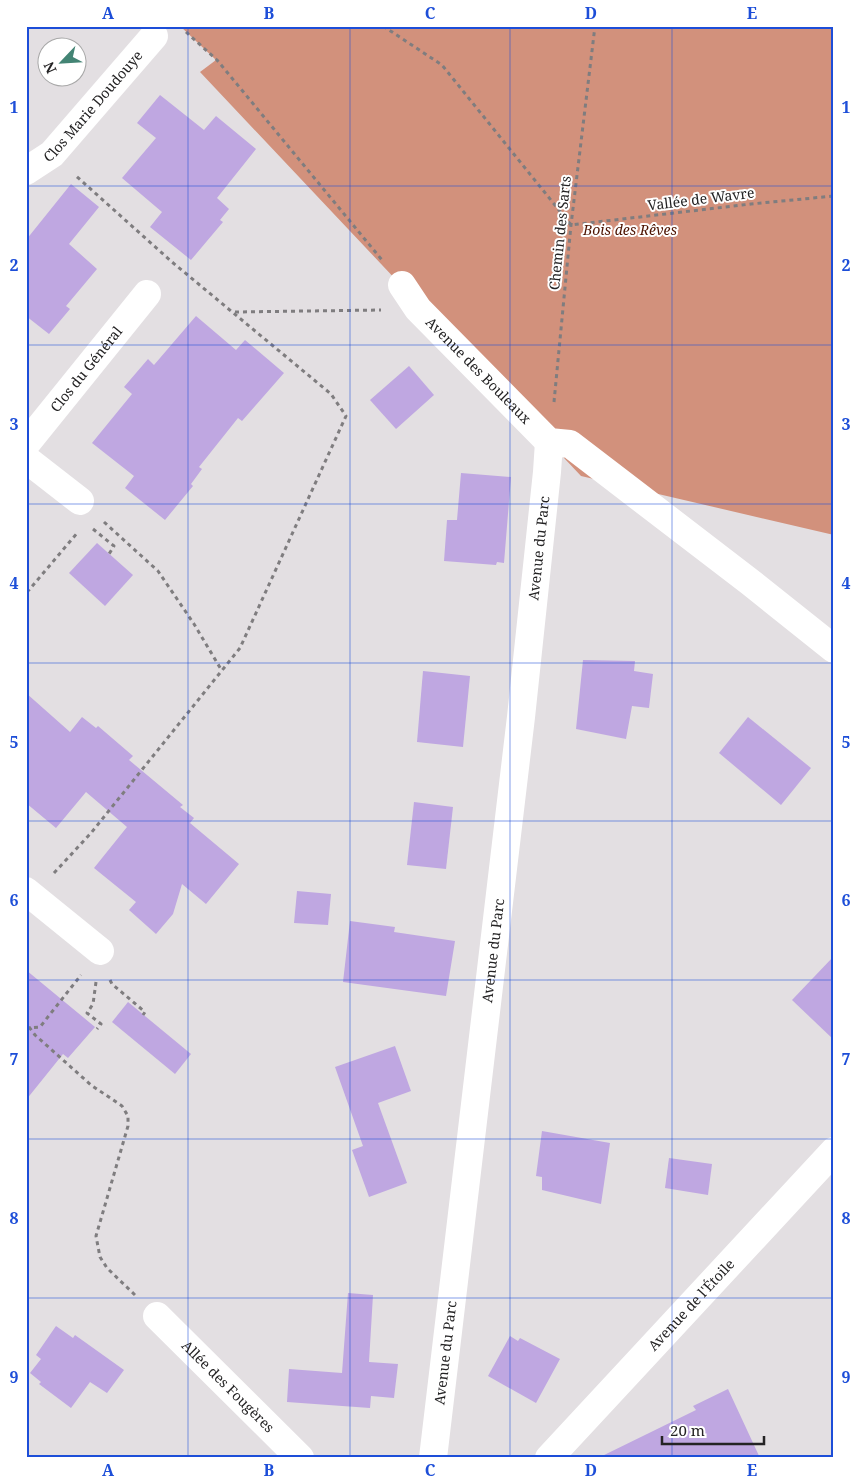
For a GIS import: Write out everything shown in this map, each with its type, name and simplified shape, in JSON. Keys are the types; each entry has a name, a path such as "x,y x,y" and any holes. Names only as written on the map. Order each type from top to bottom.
{"street":[{"name":"Clos Marie Doudouye","path":"26,171 52,154 154,36"},
{"name":"Avenue des Bouleaux","path":"402,285 418,309 549,442"},
{"name":"Clos du Général","path":"26,444 147,294"},
{"path":"549,442 570,444 834,649"},
{"name":"Avenue du Parc","path":"433,1458 521,717 548,472 549,442"},
{"path":"26,459 87,507"},
{"path":"30,894 100,951"},
{"name":"Avenue de l'Étoile","path":"549,1458 834,1151"},
{"name":"Allée des Fougères","path":"157,1316 300,1458"}],"path":[{"path":"180,26 217,60 402,285"},
{"path":"383,26 442,65 571,225"},
{"name":"Chemin des Sarts","path":"549,442 571,225 595,26"},
{"path":"30,894 91,833 240,648 346,416 331,394 172,262 52,154"},
{"name":"Vallée de Wavre","path":"571,225 834,196"},
{"path":"234,312 418,309"},
{"path":"26,591 29,590 87,507 158,571 194,624 222,671"},
{"path":"100,951 112,984 145,1012 143,1015"},
{"path":"27,1027 40,1027 100,951"},
{"path":"97,1029 101,1024 87,1013 93,1004 100,951"},
{"path":"27,1027 91,1084 122,1106 128,1116 128,1126 96,1236 100,1256 107,1268 157,1316"}],"green space":[{"name":"Bois des Rêves","path":"180,26 834,26 834,535 581,476 200,72 216,60"}],"building":[{"path":"160,95 204,130 216,116 256,149 217,198 229,209 220,220 223,222 191,260 150,227 162,212 122,178 156,138 137,123"},
{"path":"71,184 99,207 69,244 97,269 66,306 70,309 49,334 26,316 26,240"},
{"path":"196,316 236,350 245,340 284,373 242,421 238,418 199,467 202,469 191,484 193,486 165,520 125,488 134,476 92,443 132,394 124,387 148,359 154,365"},
{"path":"409,366 434,395 396,429 370,400"},
{"path":"461,473 511,477 504,563 497,562 496,565 444,561 447,520 457,520"},
{"path":"97,543 133,575 105,606 69,573"},
{"path":"583,660 635,661 634,671 653,674 649,708 632,706 626,739 576,729"},
{"path":"423,671 470,676 463,747 417,742"},
{"path":"26,693 70,732 82,717 96,728 98,726 133,756 129,760 183,805 180,807 194,818 190,823 239,864 206,904 182,884 173,914 156,934 129,910 136,902 94,868 127,827 86,792 56,828 26,803"},
{"path":"748,717 811,768 781,805 719,753"},
{"path":"414,802 453,807 446,869 407,865"},
{"path":"297,891 331,894 328,925 294,923"},
{"path":"350,921 395,927 394,932 455,941 446,996 343,982"},
{"path":"834,956 834,1040 792,1000"},
{"path":"26,970 95,1027 68,1058 63,1054 26,1100"},
{"path":"128,1002 191,1054 175,1074 112,1022"},
{"path":"395,1046 411,1091 378,1103 407,1183 369,1197 352,1150 363,1146 335,1067"},
{"path":"542,1131 610,1143 601,1204 542,1190 542,1177 536,1176"},
{"path":"669,1158 712,1164 708,1195 665,1188"},
{"path":"348,1293 373,1295 369,1362 398,1364 394,1398 371,1396 370,1408 287,1402 289,1369 342,1373"},
{"path":"56,1326 73,1338 75,1335 124,1370 107,1393 90,1382 71,1408 39,1384 41,1382 30,1373 41,1359 36,1355"},
{"path":"510,1336 518,1341 520,1338 560,1359 536,1403 488,1376"},
{"path":"728,1389 760,1458 598,1458 696,1410 693,1406"}]}
